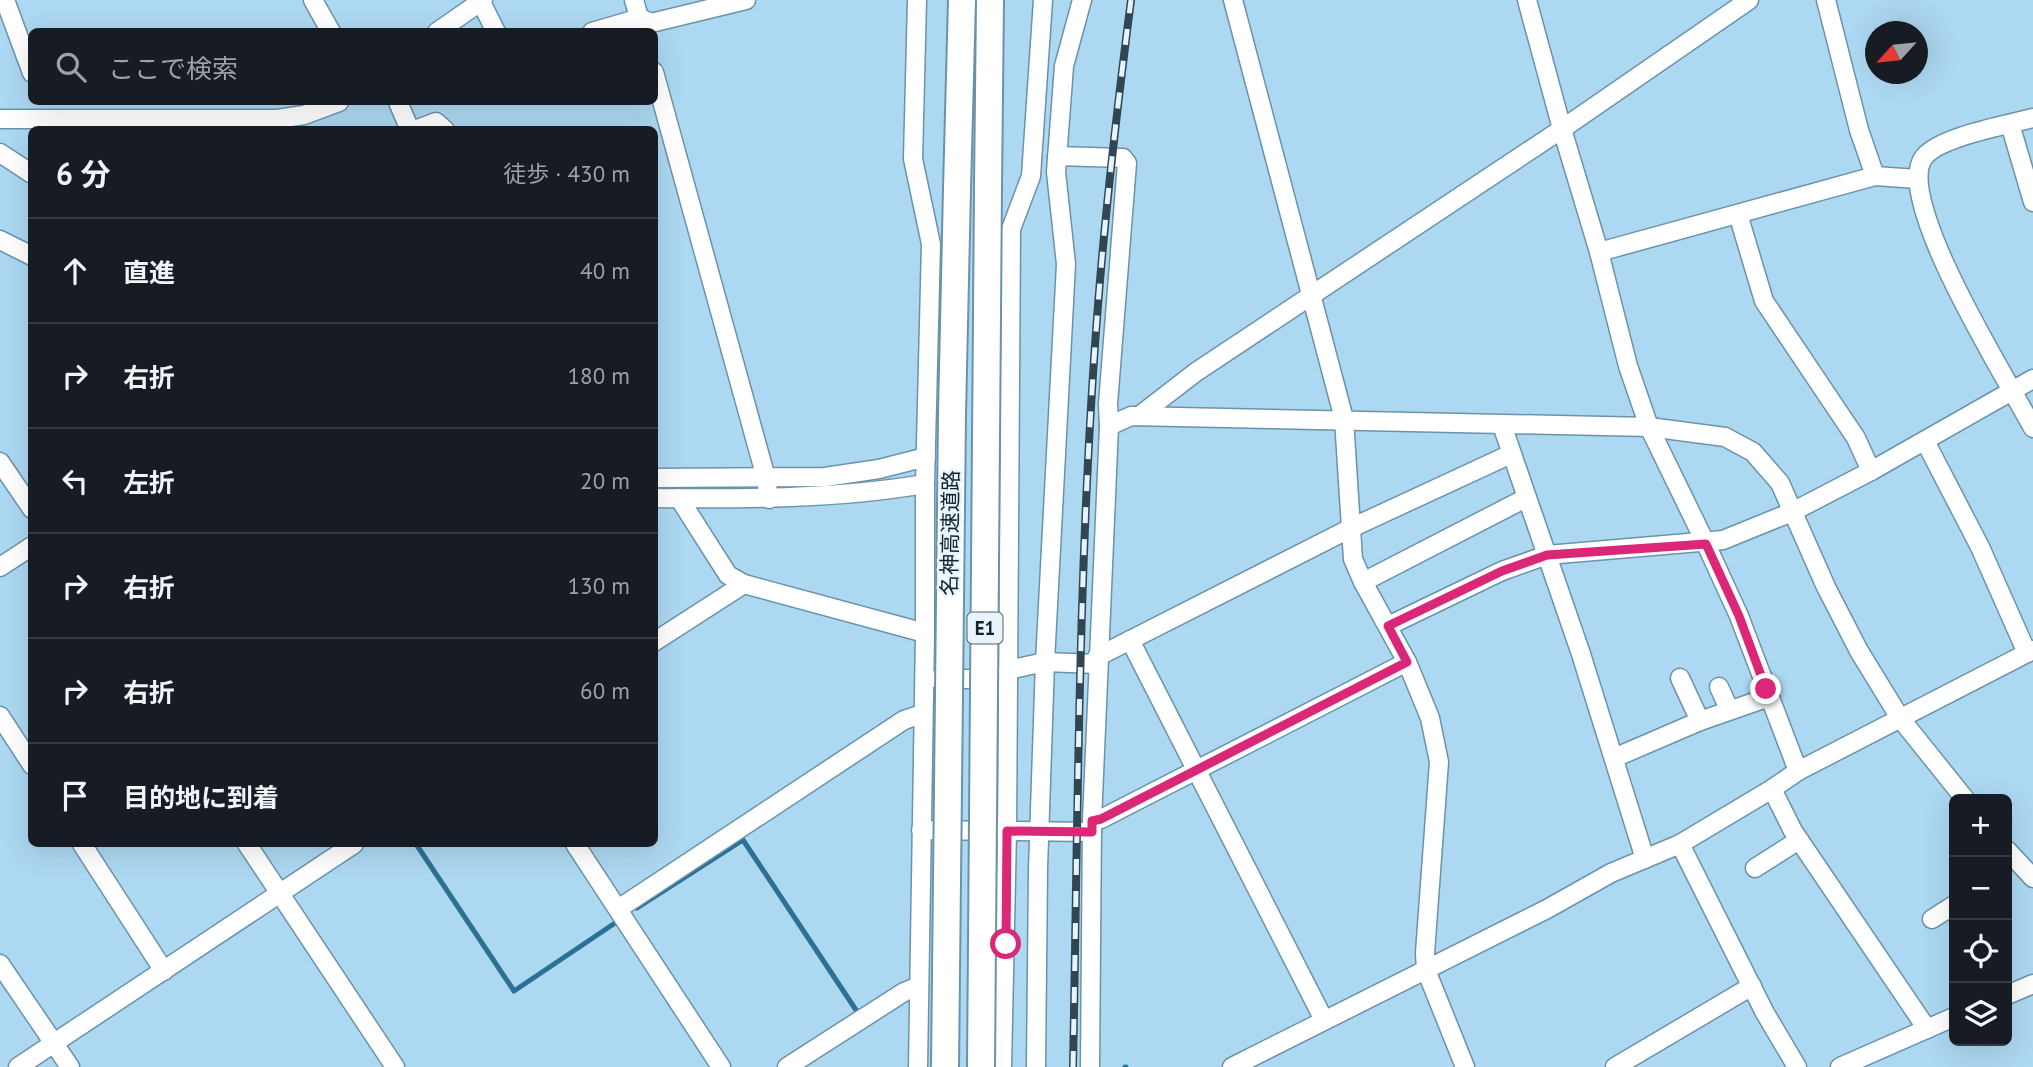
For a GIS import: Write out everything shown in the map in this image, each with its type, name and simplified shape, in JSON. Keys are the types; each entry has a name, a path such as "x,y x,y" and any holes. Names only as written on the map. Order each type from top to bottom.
{"highway":[{"name":"名神高速道路","path":"945,1067 951,414 962,0"},
{"name":"名神高速道路","path":"981,1067 990,0"}],"street":[{"path":"5,0 8,35 28,67"},
{"path":"313,0 329,28"},
{"path":"442,28 481,0 494,28"},
{"path":"634,0 639,27 746,0"},
{"path":"917,0 913,159 931,244 925,484 918,1067"},
{"path":"1002,1067 1007,831 1011,229 1031,176 1044,0"},
{"path":"1036,1067 1039,832 1045,662 1066,264 1056,172 1064,66 1082,0"},
{"path":"1233,0 1344,419 1353,559 1407,662 1430,718 1438,762 1426,970 1465,1067"},
{"path":"1527,0 1599,253 1628,366 1649,427 1739,616 1798,771"},
{"path":"1139,416 1196,372 1749,0"},
{"path":"1826,0 1859,130 1875,176"},
{"path":"658,86 766,478 769,499"},
{"path":"47,105 58,124"},
{"path":"0,119 58,124 163,124 277,119 304,115 331,105"},
{"path":"399,105 408,126"},
{"path":"2033,118 1947,141 1930,150 1921,160 1917,179 1928,223 1949,276 2033,428"},
{"path":"2010,124 2033,202"},
{"path":"0,153 28,171"},
{"path":"1057,156 1123,158 1127,163 1108,404 1097,660 1092,827 1090,1067"},
{"path":"1599,253 1875,176 1917,179"},
{"path":"1738,214 1765,301 1856,438 1871,471"},
{"path":"0,240 28,254"},
{"path":"1388,626 1502,571 1547,555 1706,544 1723,540 1792,512 1871,471 2033,379"},
{"path":"1109,426 1131,415 1649,427 1725,437 1754,452 1780,483 1826,587 1853,640 1900,718 1961,794"},
{"path":"1502,425 1581,654 1645,859"},
{"path":"1233,1067 1547,909 1611,873 1680,844 1798,771 2030,652 1925,441"},
{"path":"923,678 1008,675 1045,662 1097,660 1130,640 1349,528 1511,454"},
{"path":"658,478 825,477 879,469 926,457"},
{"path":"0,462 28,503"},
{"path":"658,498 769,499 875,492 925,484"},
{"path":"679,498 728,575 744,584 925,633"},
{"path":"1363,582 1526,498"},
{"path":"0,567 28,549"},
{"path":"658,639 744,584"},
{"path":"1130,640 1324,1020"},
{"path":"921,830 1039,832 1092,827 1101,819 1196,769 1407,662"},
{"path":"1679,678 1700,721"},
{"path":"1719,687 1730,709"},
{"path":"1614,758 1730,709 1769,697"},
{"path":"618,909 904,720 922,714"},
{"path":"0,716 28,759"},
{"path":"1772,789 1799,840 1927,1029"},
{"path":"1755,868 1799,840"},
{"path":"1680,844 1752,986 1797,1067"},
{"path":"84,847 164,971"},
{"path":"249,847 395,1067"},
{"path":"18,1067 350,847"},
{"path":"577,847 721,1067"},
{"path":"2012,862 2033,878"},
{"path":"1932,919 1949,908"},
{"path":"0,964 70,1067"},
{"path":"2012,993 2033,984"},
{"path":"787,1067 904,992 919,986"},
{"path":"1615,1067 1752,986"},
{"path":"1840,1067 1949,1019"}],"waterway":[{"path":"637,908 743,840 858,1013"},
{"path":"418,847 514,991 621,919"}],"railway":[{"path":"1073,1067 1080,686 1091,400 1105,229 1131,0"}],"route":[{"path":"1006,944 1007,831 1092,832 1092,821 1101,819 1407,662 1388,626 1502,571 1547,555 1706,544 1739,616 1766,689"}]}
